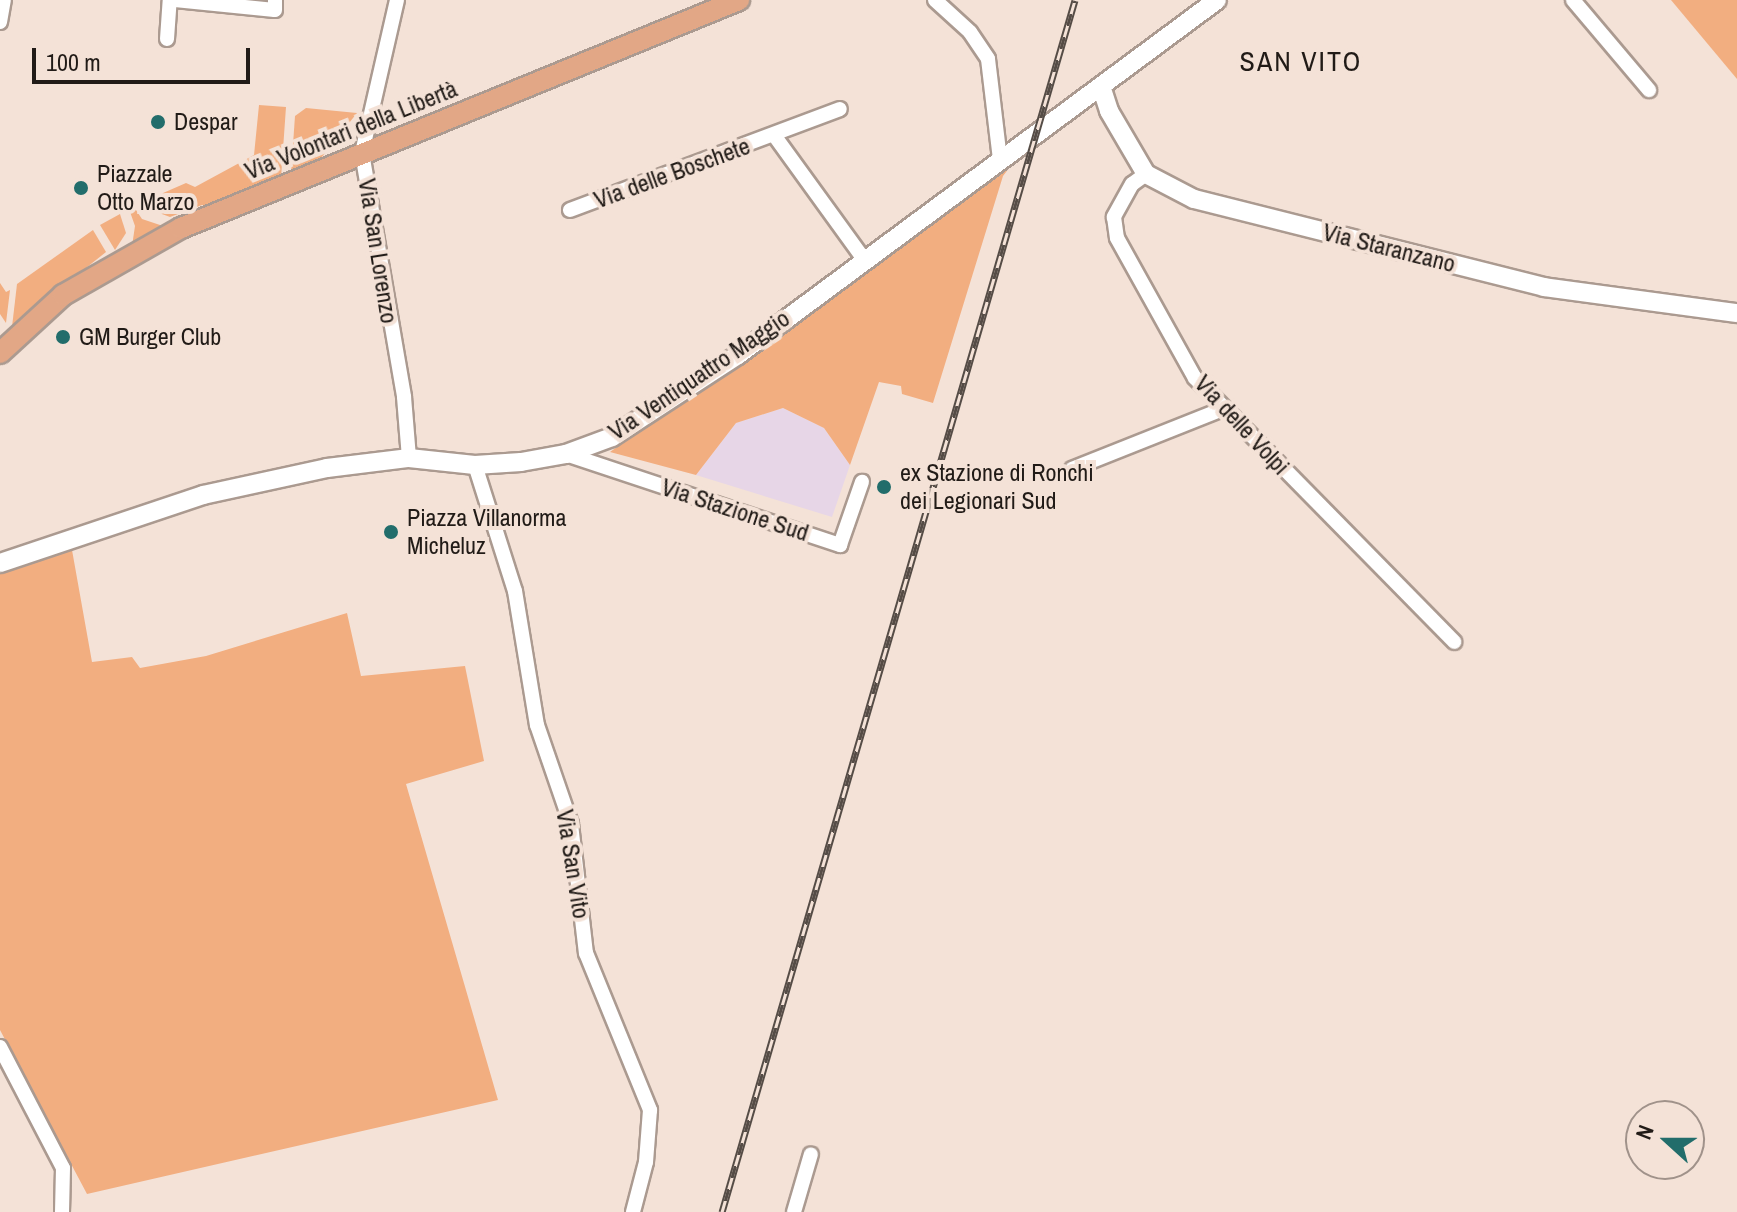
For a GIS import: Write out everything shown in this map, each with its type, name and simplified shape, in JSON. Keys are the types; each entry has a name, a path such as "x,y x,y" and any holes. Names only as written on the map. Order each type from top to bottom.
{"main road":[{"name":"Via Volontari della Libertà","path":"3,350 63,295 128,255 362,153 739,0"}],"street":[{"path":"0,22 4,0"},
{"path":"167,39 172,0 275,10 275,0"},
{"name":"Via San Lorenzo","path":"397,0 362,153 404,397 409,458"},
{"path":"935,0 970,32 988,59 1000,159"},
{"name":"Via Ventiquattro Maggio","path":"0,563 203,495 327,468 409,458 475,465 566,454 612,437 738,355 863,258 1217,0"},
{"path":"1573,0 1649,90"},
{"path":"1101,86 1109,111 1146,174"},
{"name":"Via delle Boschete","path":"570,210 840,109"},
{"name":"Via delle Boschete","path":"774,135 863,258"},
{"name":"Via Staranzano","path":"1146,174 1194,199 1544,287 1737,313"},
{"name":"Via delle Volpi","path":"1146,174 1132,184 1114,217 1117,238 1195,378 1454,642"},
{"path":"1072,469 1223,409"},
{"name":"Via Stazione Sud","path":"566,454 840,545 862,482"},
{"name":"Via San Vito","path":"475,465 515,591 537,725 571,824 586,953 650,1110 646,1162 633,1212"},
{"path":"0,1047 63,1168 62,1212"},
{"path":"794,1212 811,1154"}],"shaded area":[{"path":"1671,0 1737,0 1737,79"},
{"path":"259,105 286,107 281,178 218,206 202,205 170,217 151,210 147,200 186,183 195,187 254,155"},
{"path":"306,108 357,113 318,162 291,173 295,116"},
{"path":"1016,159 1003,176 933,403 902,394 901,386 879,382 850,465 824,428 783,408 736,423 696,475 610,452"},
{"path":"134,207 142,219 166,227 132,246 135,226 129,209"},
{"path":"120,214 126,233 115,250 100,225"},
{"path":"93,230 106,252 12,327 17,284"},
{"path":"0,283 6,292 10,290 6,323 0,314"},
{"path":"783,408 824,428 850,465 832,517 696,475 736,423"},
{"path":"72,550 92,662 132,657 140,668 206,656 347,613 361,676 465,666 484,761 406,784 498,1100 87,1194 0,1030 0,574"}],"railway":[{"path":"722,1212 1075,0"}],"place":[{"name":"Despar","path":"158,122"},
{"name":"Piazzale Otto Marzo","path":"81,188"},
{"name":"GM Burger Club","path":"63,337"},
{"name":"ex Stazione di Ronchi dei Legionari Sud","path":"884,487"},
{"name":"Piazza Villanorma Micheluz","path":"391,532"}],"district":[{"name":"SAN VITO","path":"1301,61"}]}
